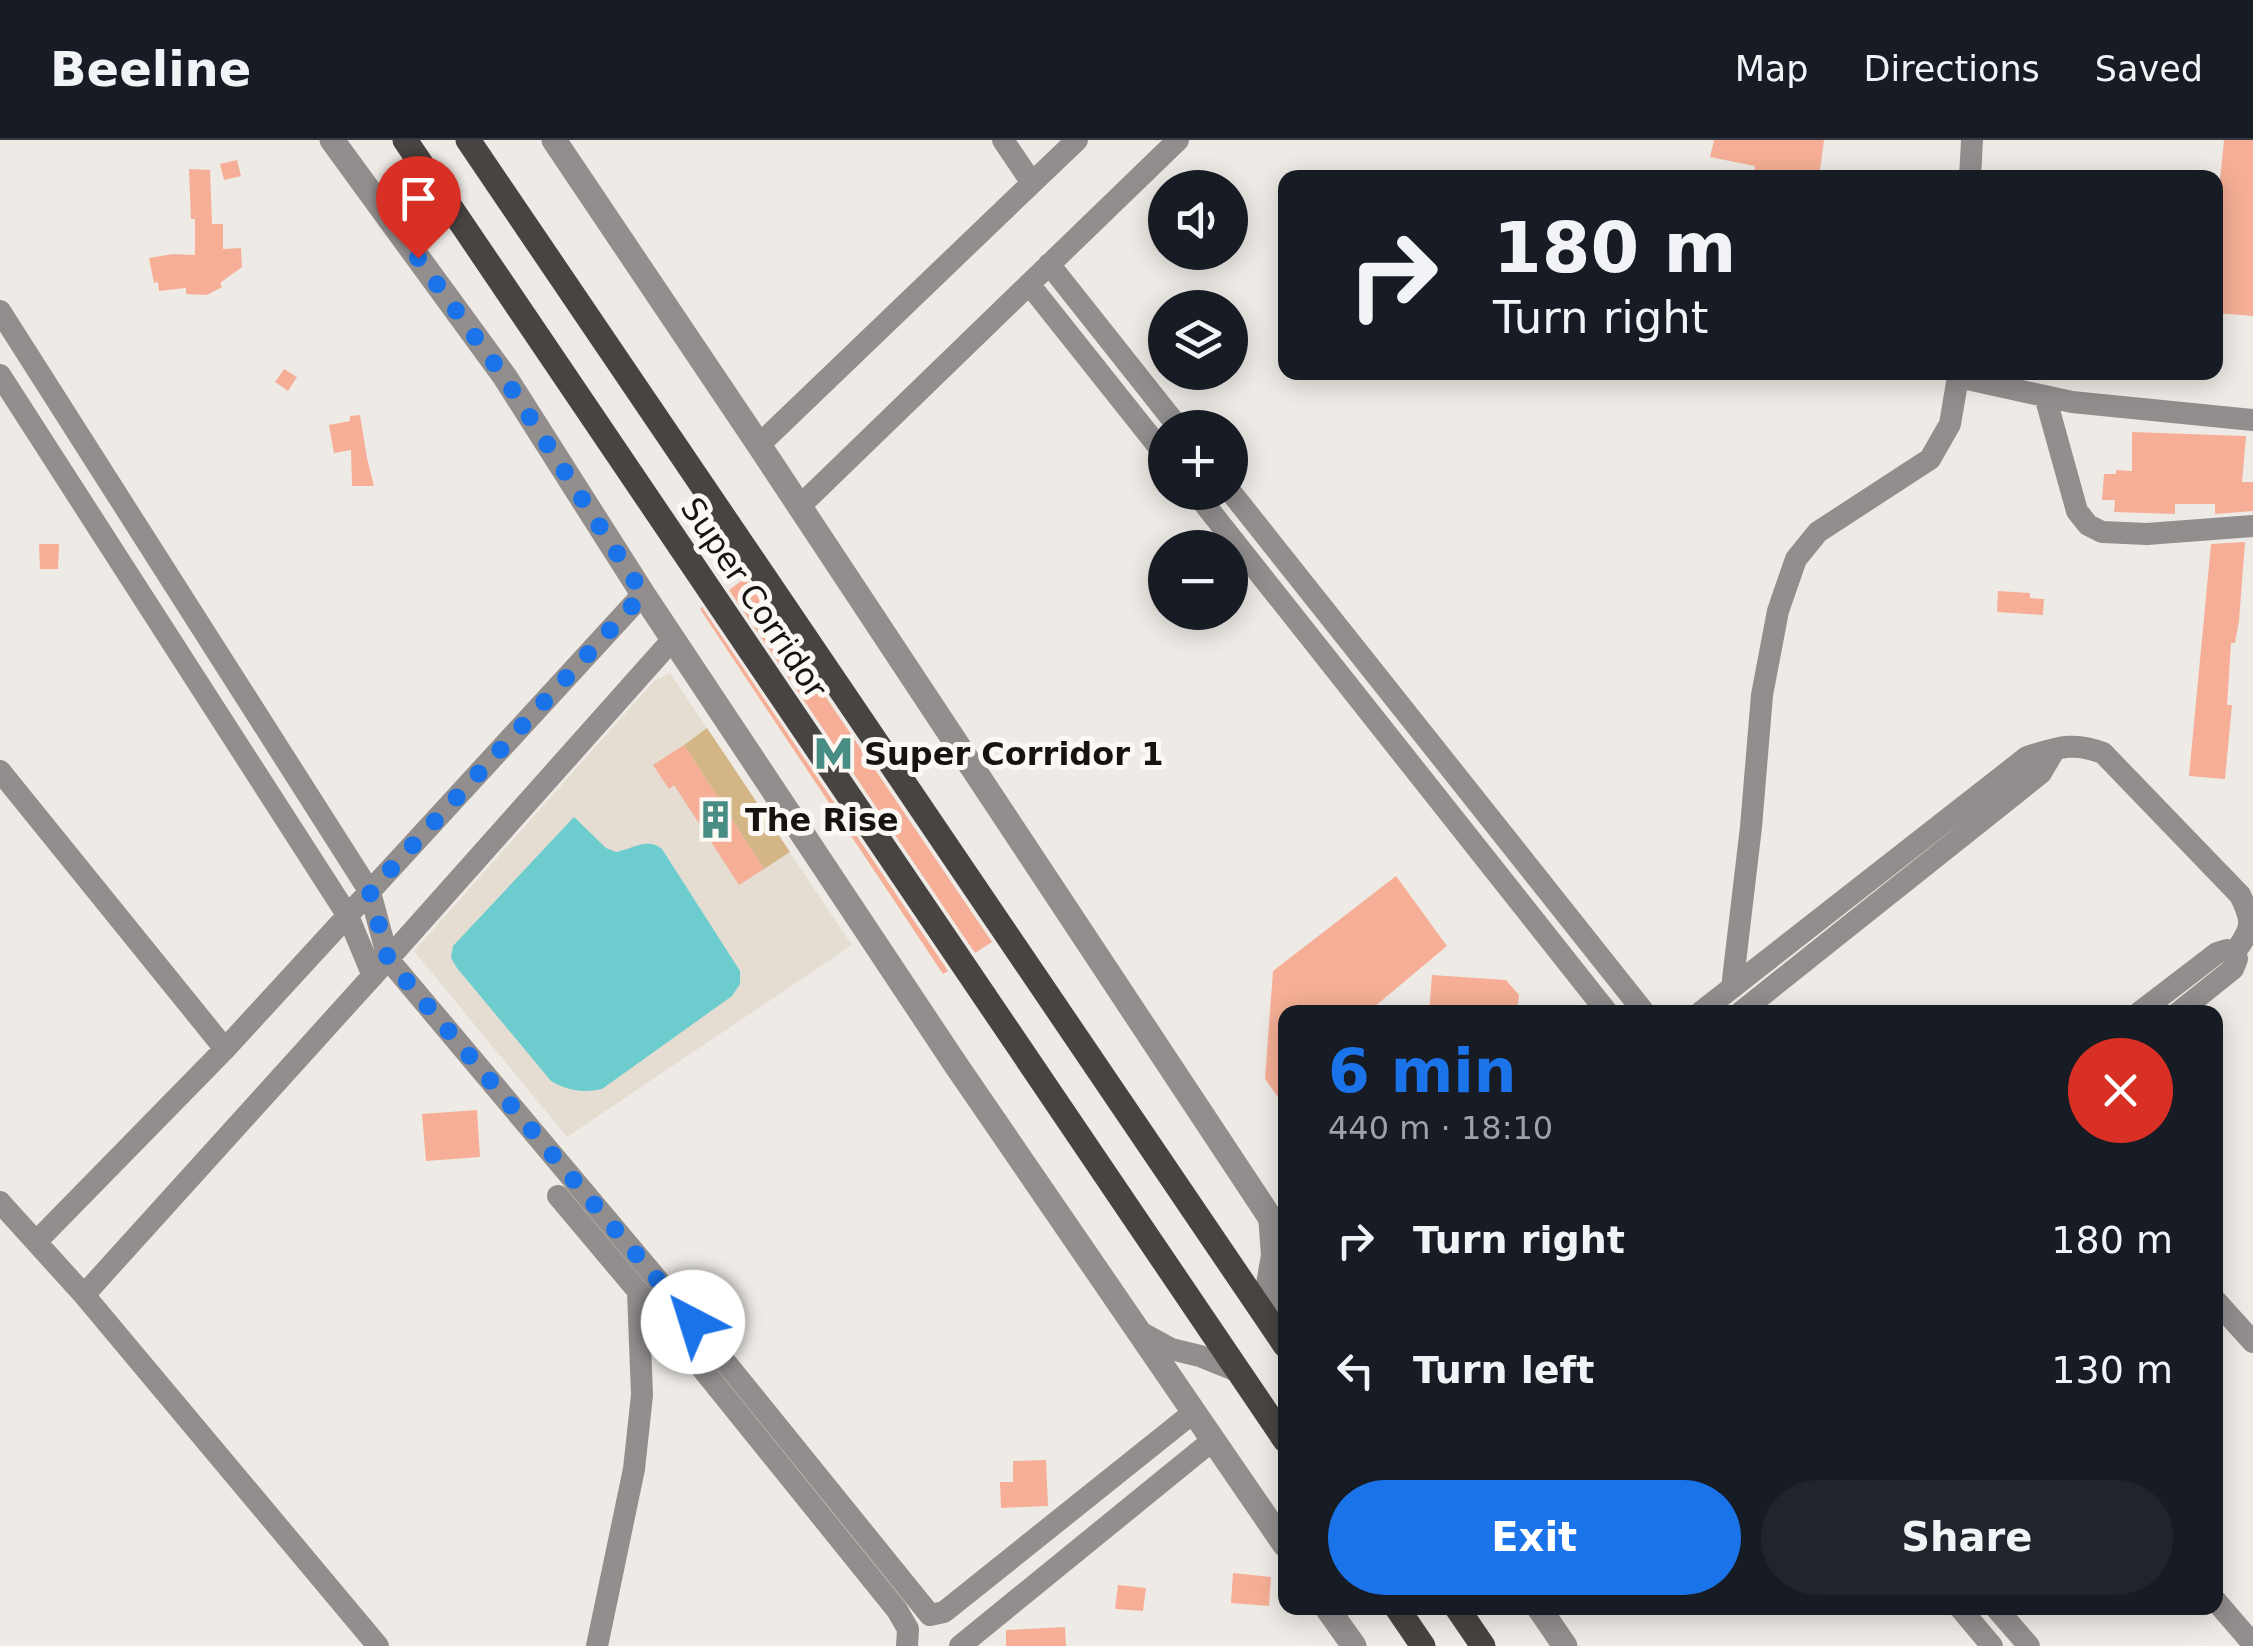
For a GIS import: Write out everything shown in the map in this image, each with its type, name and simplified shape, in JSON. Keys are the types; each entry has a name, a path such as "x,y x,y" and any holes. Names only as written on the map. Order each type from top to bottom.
{"main road":[{"name":"Super Corridor","path":"405,140 1278,1430"},
{"name":"Super Corridor","path":"468,140 1278,1334"},
{"path":"1402,1615 1423,1646"},
{"path":"1463,1615 1483,1646"}],"street":[{"path":"332,140 504,377 643,594 956,1064 1278,1535"},
{"path":"554,140 1278,1230"},
{"path":"1003,140 1032,183"},
{"path":"760,445 1077,140"},
{"path":"800,506 1178,140"},
{"path":"1970,170 1972,140"},
{"path":"1050,264 1165,410"},
{"path":"1028,284 1148,434"},
{"path":"0,312 370,892 381,968"},
{"path":"0,375 381,968 693,1322 930,1615 944,1612 1194,1412"},
{"path":"1732,988 1762,695 1778,611 1796,559 1818,532 1930,459 1950,424 1957,380"},
{"path":"1979,380 2072,402 2253,420"},
{"path":"2046,396 2077,511 2088,525 2102,532 2146,534 2253,526"},
{"path":"1209,510 1601,1005"},
{"path":"1245,510 1638,1005"},
{"path":"36,1242 224,1049 643,594"},
{"path":"84,1295 673,639"},
{"path":"1710,1005 2028,758 2071,745 2102,753 2251,910 2253,927 2236,952 2233,969 2188,1005"},
{"path":"1750,1005 2041,774 2055,749"},
{"path":"0,771 224,1049"},
{"path":"2149,1005 2217,952 2236,952"},
{"path":"558,1196 897,1610 908,1629 907,1646"},
{"path":"0,1202 84,1295 378,1646"},
{"path":"1268,1216 1272,1255 1267,1284 1270,1322"},
{"path":"597,1646 634,1469 642,1395 638,1291"},
{"path":"2223,1309 2253,1342"},
{"path":"1140,1332 1171,1348 1237,1371"},
{"path":"960,1646 1213,1440"},
{"path":"2223,1609 2253,1644"},
{"path":"1333,1615 1354,1646"},
{"path":"1544,1615 1565,1646"},
{"path":"1966,1615 1992,1646"},
{"path":"2002,1615 2029,1646"}],"shaded area":[{"path":"670,673 852,945 567,1137 414,951 654,681"},
{"path":"707,728 790,852 764,869 684,745"}],"water":[{"path":"574,817 606,848 616,852 645,844 662,849 740,971 740,984 732,996 602,1089 588,1091 551,1081 451,958 453,946"}],"building":[{"path":"1714,140 1824,140 1820,170 1754,170 1755,166 1710,157"},
{"path":"2224,140 2253,140 2253,316 2223,314"},
{"path":"237,160 241,176 224,180 220,164"},
{"path":"189,169 210,170 212,224 223,224 223,249 241,248 242,267 220,283 222,287 207,295 186,294 186,288 159,291 149,258 195,255"},
{"path":"284,369 297,377 288,391 275,382"},
{"path":"360,415 374,486 352,486 351,450 334,453 329,425"},
{"path":"2132,432 2246,436 2242,482 2253,482 2253,511 2215,514 2215,504 2175,504 2175,514 2114,512 2115,500 2102,500 2104,474 2132,471"},
{"path":"2245,542 2239,621 2235,643 2231,643 2227,705 2232,705 2225,779 2189,776 2211,544"},
{"path":"39,544 59,544 58,569 40,569"},
{"path":"745,578 992,942 975,953 729,590"},
{"path":"1998,591 2030,593 2030,598 2044,599 2043,615 1997,612"},
{"path":"702,607 948,971 943,974"},
{"name":"The Rise","path":"684,745 764,869 739,885 674,785 669,789 653,765"},
{"path":"1396,876 1447,946 1376,1005 1278,1005 1278,1097 1265,1079 1273,971"},
{"path":"1432,975 1506,980 1519,995 1518,1005 1430,1005"},
{"path":"477,1110 480,1157 426,1161 422,1114"},
{"path":"1046,1460 1048,1506 1001,1508 1000,1482 1013,1482 1013,1461"},
{"path":"1233,1573 1271,1577 1269,1606 1231,1603"},
{"path":"1118,1585 1146,1588 1143,1611 1115,1609"},
{"path":"1065,1627 1066,1646 1006,1646 1006,1630"}],"place":[{"name":"Super Corridor 1","path":"834,754"},
{"name":"The Rise","path":"715,820"}],"route":[{"path":"418,258 504,377 643,594 370,892 388,959 693,1322"}]}
